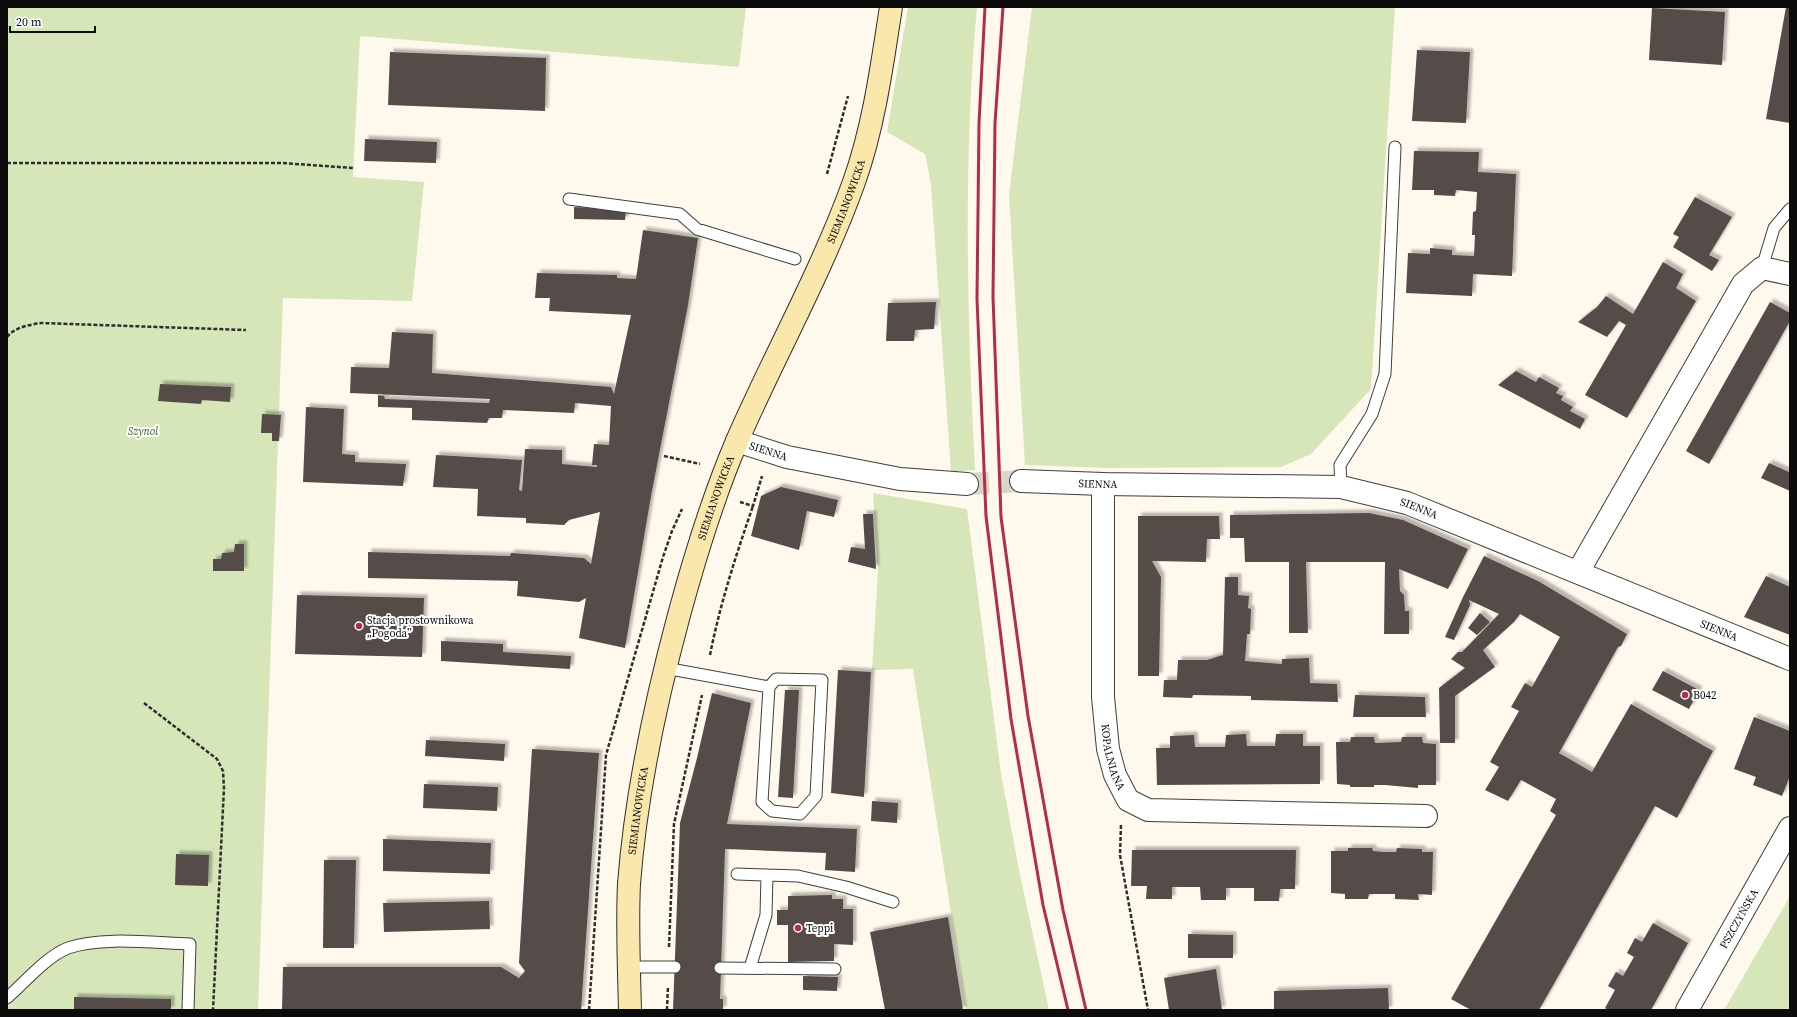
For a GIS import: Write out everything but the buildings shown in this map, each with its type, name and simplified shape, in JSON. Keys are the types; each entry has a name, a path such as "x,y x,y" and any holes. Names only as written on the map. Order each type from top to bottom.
{"main road":[{"name":"SIEMIANOWICKA","path":"630,1010 629,886 634,827 644,762 665,668 699,543 716,493 737,441 828,248 855,179 870,125 891,7"}],"street":[{"path":"1578,572 1743,284 1762,268 1790,274"},
{"name":"SIENNA","path":"737,441 787,456 900,479 967,484"},
{"name":"SIENNA","path":"1021,481 1103,484 1341,487 1407,503 1790,659"},
{"name":"KOPALNIANA","path":"1103,484 1103,697 1108,749 1115,775 1128,800 1148,810 1426,816"},
{"name":"PSZCZYŃSKA","path":"1687,1010 1790,828"}],"lane":[{"path":"1341,487 1340,465 1372,414 1385,374 1395,147"},
{"path":"569,198 680,214 697,229 795,259"},
{"path":"1762,268 1774,228 1790,209"},
{"path":"665,668 769,687"},
{"path":"776,679 822,680 816,796 800,814 772,811 762,802 769,687 776,679"},
{"path":"737,874 798,876 846,887 893,902"},
{"path":"750,968 766,915 767,875"},
{"path":"7,998 52,958 68,948 90,943 108,942 190,944 188,1010"},
{"path":"629,967 672,967"},
{"path":"720,968 835,969"}],"path":[{"path":"7,163 282,163 353,168"},
{"path":"7,338 10,333 24,326 41,323 246,330"},
{"path":"664,456 702,465"},
{"path":"667,1010 672,967 674,824 721,606 732,566 753,506 762,474 767,474"},
{"path":"716,493 753,506"},
{"path":"144,703 217,759 223,771 224,788 213,1010"},
{"path":"1128,800 1122,818 1120,855 1148,1010"}],"green space":[{"name":"Szynol","path":"7,7 746,7 739,67 360,36 353,177 424,182 412,301 283,298 258,1010 7,1010"},
{"path":"908,7 977,7 968,181 968,297 975,470 951,472 931,184 925,154 887,132"},
{"path":"1032,7 1395,7 1371,389 1311,454 1281,467 1107,468 1025,465 1009,195"},
{"path":"873,493 967,509 1001,774 1019,870 1049,1010 966,1010 913,669 872,670 878,571"},
{"path":"1790,896 1790,1010 1724,1010"}],"tunnel":[{"path":"967,484 1021,481"}],"railway":[{"path":"985,7 979,123 977,299 986,516 1011,719 1043,905 1068,1010"},
{"path":"1003,7 995,123 993,297 1001,517 1028,716 1063,910 1086,1010"}],"place":[{"name":"Stacja prostownikowa „Pogoda”","path":"359,626"},
{"name":"B042","path":"1685,695"},
{"name":"Teppi","path":"798,928"}]}
